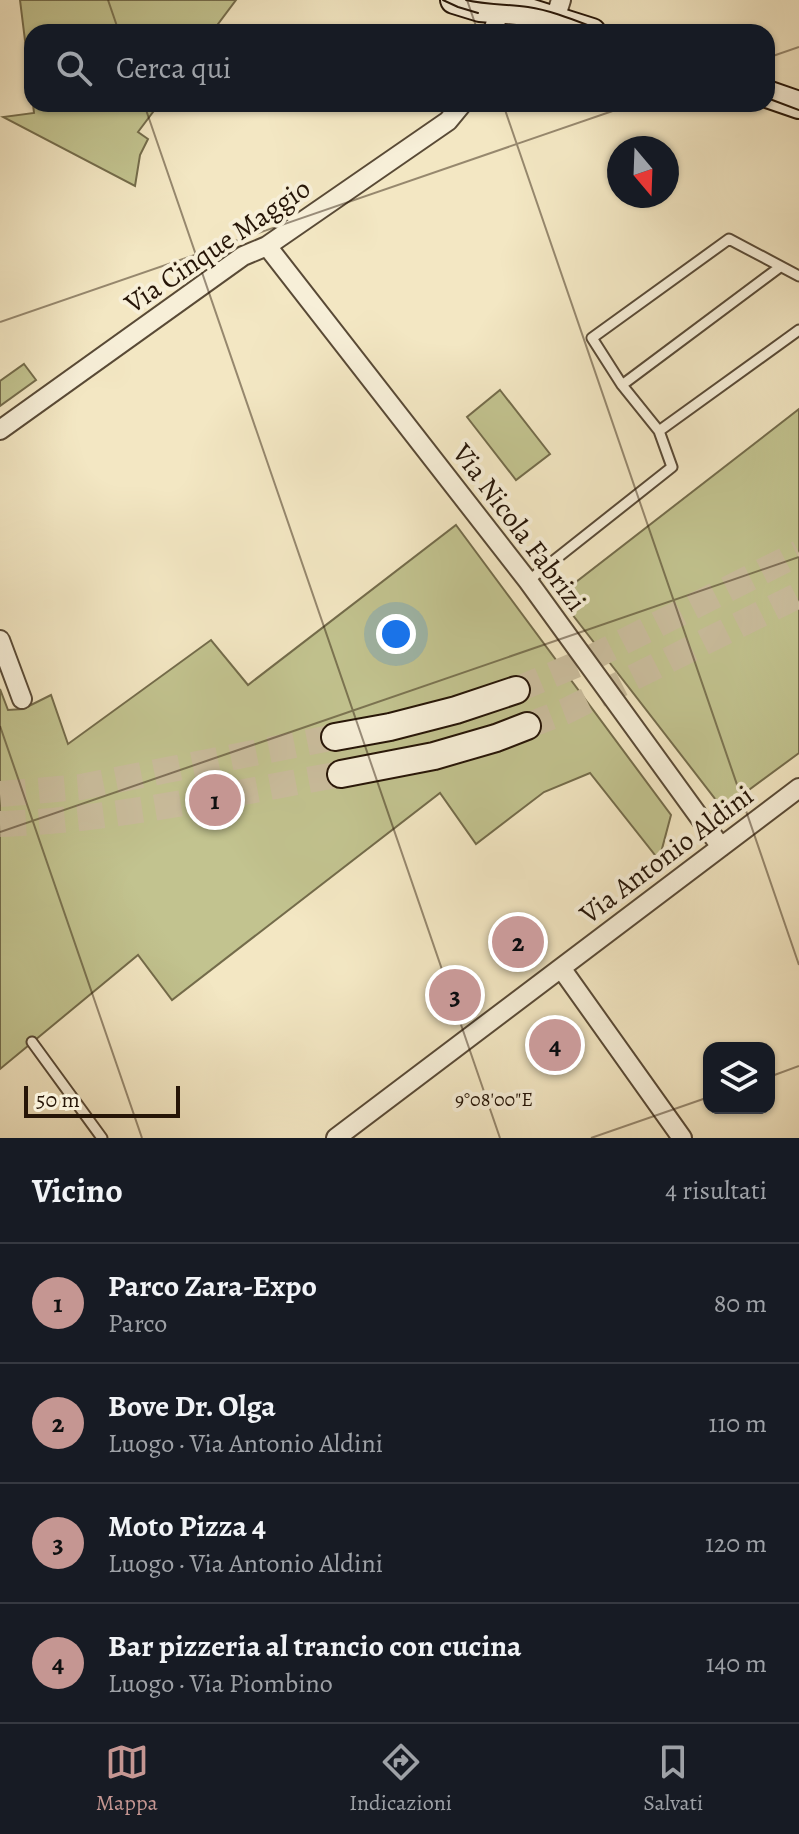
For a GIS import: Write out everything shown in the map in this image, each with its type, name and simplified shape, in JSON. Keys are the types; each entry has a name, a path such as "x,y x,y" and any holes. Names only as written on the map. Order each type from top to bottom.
{"street":[{"path":"454,0 480,8 496,21 529,12 558,10 580,24"},
{"path":"775,97 799,105"},
{"name":"Via Cinque Maggio","path":"0,430 243,256 267,246 448,121 455,112"},
{"name":"Via Nicola Fabrizi","path":"267,246 528,581 721,847"},
{"path":"0,640 22,699"},
{"path":"335,737 456,710 516,690"},
{"path":"341,774 434,756 527,726"},
{"name":"Via Antonio Aldini","path":"336,1138 799,788"},
{"path":"561,968 682,1138"}],"lane":[{"path":"528,581 672,467 659,431 622,385 592,338 729,239 799,276"},
{"path":"622,385 780,267"},
{"path":"659,431 799,330"},
{"path":"32,1042 102,1138"}],"green space":[{"path":"20,0 236,0 218,24 24,24 24,32"},
{"path":"153,112 138,132 148,139 140,155 135,186 3,117 34,113"},
{"path":"24,364 36,380 0,406 0,381"},
{"path":"500,390 550,454 516,480 467,417"},
{"path":"799,409 799,753 723,809 558,596"},
{"path":"456,525 671,815 659,860 590,773 544,792 476,844 440,793 172,1000 138,955 0,1069 0,689 8,710 23,709 51,695 68,744 211,640 248,685"}],"tunnel":[{"path":"516,690 585,661 799,553"},
{"path":"527,726 566,711 799,595"},
{"path":"0,794 81,787 335,737"},
{"path":"0,824 129,812 341,774"}],"tram line":[{"path":"443,0 478,13"},
{"path":"466,0 538,9 584,24"},
{"path":"775,101 799,110"}],"place":[{"name":"Parco Zara-Expo","path":"215,800"},
{"name":"Bove Dr. Olga","path":"518,942"},
{"name":"Moto Pizza 4","path":"455,995"},
{"name":"Bar pizzeria al trancio con cucina","path":"555,1045"}]}
